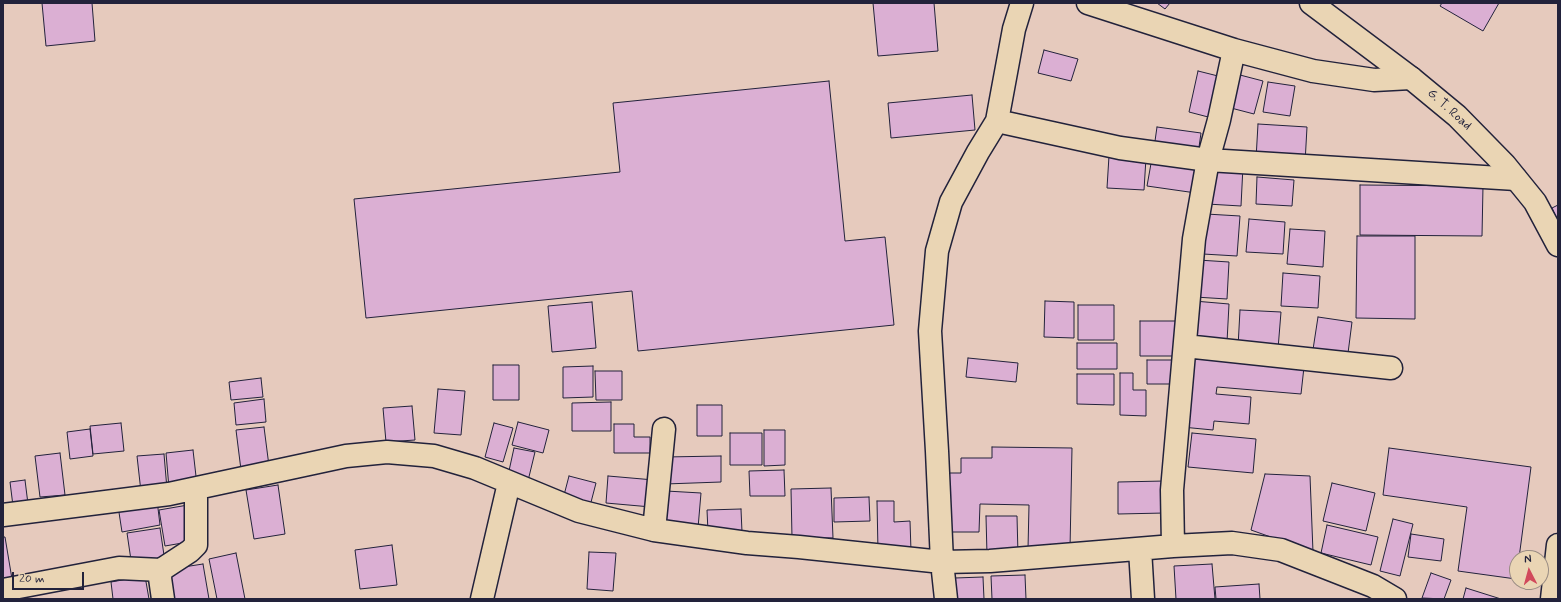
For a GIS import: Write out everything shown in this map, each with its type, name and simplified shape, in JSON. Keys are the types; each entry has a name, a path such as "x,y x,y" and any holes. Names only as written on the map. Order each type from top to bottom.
{"street":[{"path":"946,599 942,562 930,332 937,251 951,202 996,121 1014,28 1022,3"},
{"path":"1088,3 1234,50 1313,71 1374,80 1412,78"},
{"name":"G. T. Road","path":"1311,3 1412,78 1457,116 1505,165 1535,202 1558,245"},
{"path":"1173,546 1172,490 1194,239 1208,160 1219,120 1234,50"},
{"path":"996,121 1120,148 1208,160 1516,179"},
{"path":"1185,346 1391,368"},
{"path":"654,530 664,430"},
{"path":"3,515 169,494 346,456 387,452 434,456 475,468 508,483 579,510 654,530 747,543 942,562 990,561 1173,546 1232,543 1281,550 1370,592 1395,599"},
{"path":"482,599 508,483"},
{"path":"3,590 119,568 161,570 190,551 196,545 196,489"},
{"path":"1552,599 1558,545"},
{"path":"1140,549 1143,599"},
{"path":"161,570 160,578 163,599"}],"building":[{"path":"42,3 92,3 95,41 46,46"},
{"path":"873,3 934,3 938,51 878,56"},
{"path":"1157,3 1170,3 1165,9"},
{"path":"1442,3 1499,3 1483,31 1440,6"},
{"path":"1044,50 1078,59 1071,81 1038,73"},
{"path":"1198,71 1222,77 1212,118 1189,112"},
{"path":"1240,75 1263,81 1254,114 1231,108"},
{"path":"829,81 845,241 885,237 894,325 638,351 632,291 366,318 354,199 620,172 613,103"},
{"path":"1268,82 1295,86 1290,116 1263,112"},
{"path":"972,95 975,130 891,138 888,103"},
{"path":"1258,124 1307,127 1305,163 1256,159"},
{"path":"1157,127 1201,133 1198,154 1154,148"},
{"path":"1109,156 1146,158 1144,190 1107,188"},
{"path":"1152,158 1200,165 1196,193 1147,186"},
{"path":"1210,164 1243,166 1241,206 1207,204"},
{"path":"1257,177 1294,180 1292,206 1256,204"},
{"path":"1360,185 1483,186 1482,236 1360,235"},
{"path":"1558,205 1558,222 1552,208"},
{"path":"1206,214 1240,216 1237,256 1203,254"},
{"path":"1249,219 1285,222 1283,254 1246,252"},
{"path":"1290,229 1325,231 1323,267 1287,264"},
{"path":"1357,236 1415,236 1415,319 1356,318"},
{"path":"1198,260 1229,262 1227,299 1195,297"},
{"path":"1283,273 1320,276 1318,308 1281,306"},
{"path":"1045,301 1074,302 1074,338 1044,337"},
{"path":"1194,301 1229,304 1227,342 1192,340"},
{"path":"592,302 596,348 552,352 548,306"},
{"path":"1078,305 1114,305 1114,340 1078,340"},
{"path":"1240,310 1281,312 1278,349 1238,347"},
{"path":"1318,317 1352,322 1347,361 1312,356"},
{"path":"1140,321 1181,321 1181,356 1140,356"},
{"path":"1077,343 1117,343 1117,369 1077,369"},
{"path":"1189,357 1304,367 1301,394 1217,387 1216,394 1251,397 1249,424 1214,421 1213,430 1182,427"},
{"path":"968,358 1018,363 1016,382 966,377"},
{"path":"1147,360 1173,360 1173,384 1147,384"},
{"path":"493,365 519,365 519,400 493,400"},
{"path":"593,366 593,397 563,398 563,367"},
{"path":"595,371 622,371 622,400 596,400"},
{"path":"1120,373 1133,373 1133,390 1146,390 1146,416 1120,415"},
{"path":"1077,374 1114,374 1114,405 1077,404"},
{"path":"261,378 263,397 231,400 229,382"},
{"path":"438,389 465,391 461,435 434,433"},
{"path":"264,399 266,422 236,425 234,403"},
{"path":"611,402 611,431 572,431 572,403"},
{"path":"697,405 722,405 722,436 697,436"},
{"path":"412,406 415,440 386,442 383,408"},
{"path":"518,422 549,430 543,453 512,445"},
{"path":"121,423 124,451 93,454 90,426"},
{"path":"494,423 513,428 503,462 485,457"},
{"path":"614,424 634,424 634,437 650,437 650,453 614,453"},
{"path":"264,427 269,466 241,470 236,430"},
{"path":"90,429 93,456 70,459 67,432"},
{"path":"764,430 785,430 785,465 764,466"},
{"path":"730,433 762,433 762,465 730,465"},
{"path":"1192,433 1256,439 1253,473 1188,467"},
{"path":"992,447 1072,448 1070,549 1028,549 1029,505 980,504 979,532 945,532 946,473 961,473 961,458 992,458"},
{"path":"514,448 535,452 527,485 507,480"},
{"path":"1389,448 1531,467 1520,550 1509,550 1509,578 1458,571 1467,507 1383,495"},
{"path":"193,450 197,485 169,488 166,453"},
{"path":"60,453 65,495 40,497 35,456"},
{"path":"164,454 167,489 141,492 137,456"},
{"path":"721,456 721,482 665,484 665,457"},
{"path":"784,470 785,496 750,496 749,471"},
{"path":"1265,474 1310,476 1313,552 1251,530"},
{"path":"569,476 596,483 590,506 563,499"},
{"path":"608,476 654,480 651,507 606,503"},
{"path":"25,480 28,504 13,506 10,482"},
{"path":"1165,481 1165,513 1118,514 1118,482"},
{"path":"1332,483 1375,493 1366,531 1323,521"},
{"path":"278,485 285,534 254,539 246,490"},
{"path":"831,488 833,538 792,538 791,489"},
{"path":"666,491 701,493 698,528 663,525"},
{"path":"869,497 870,521 834,522 834,498"},
{"path":"157,500 160,525 122,532 118,506"},
{"path":"877,501 894,501 894,522 910,521 911,551 878,551"},
{"path":"188,505 194,541 165,546 159,510"},
{"path":"741,509 742,532 708,532 707,510"},
{"path":"986,516 1017,516 1018,555 987,555"},
{"path":"1393,519 1413,524 1400,576 1380,571"},
{"path":"1327,525 1378,537 1371,565 1321,553"},
{"path":"160,528 165,562 132,567 127,533"},
{"path":"1411,534 1444,539 1441,561 1408,557"},
{"path":"3,537 5,537 13,585 3,586"},
{"path":"392,545 397,585 360,589 355,550"},
{"path":"589,552 616,553 613,591 587,589"},
{"path":"236,553 245,599 217,599 209,559"},
{"path":"203,564 209,599 169,599 164,570"},
{"path":"1212,564 1215,599 1176,599 1174,566"},
{"path":"1431,573 1451,580 1444,599 1422,598"},
{"path":"1025,575 1026,599 992,599 991,576"},
{"path":"145,576 149,599 113,599 111,582"},
{"path":"983,577 984,599 956,599 955,578"},
{"path":"1259,584 1260,599 1216,599 1215,587"},
{"path":"1466,588 1501,599 1463,599"}]}
